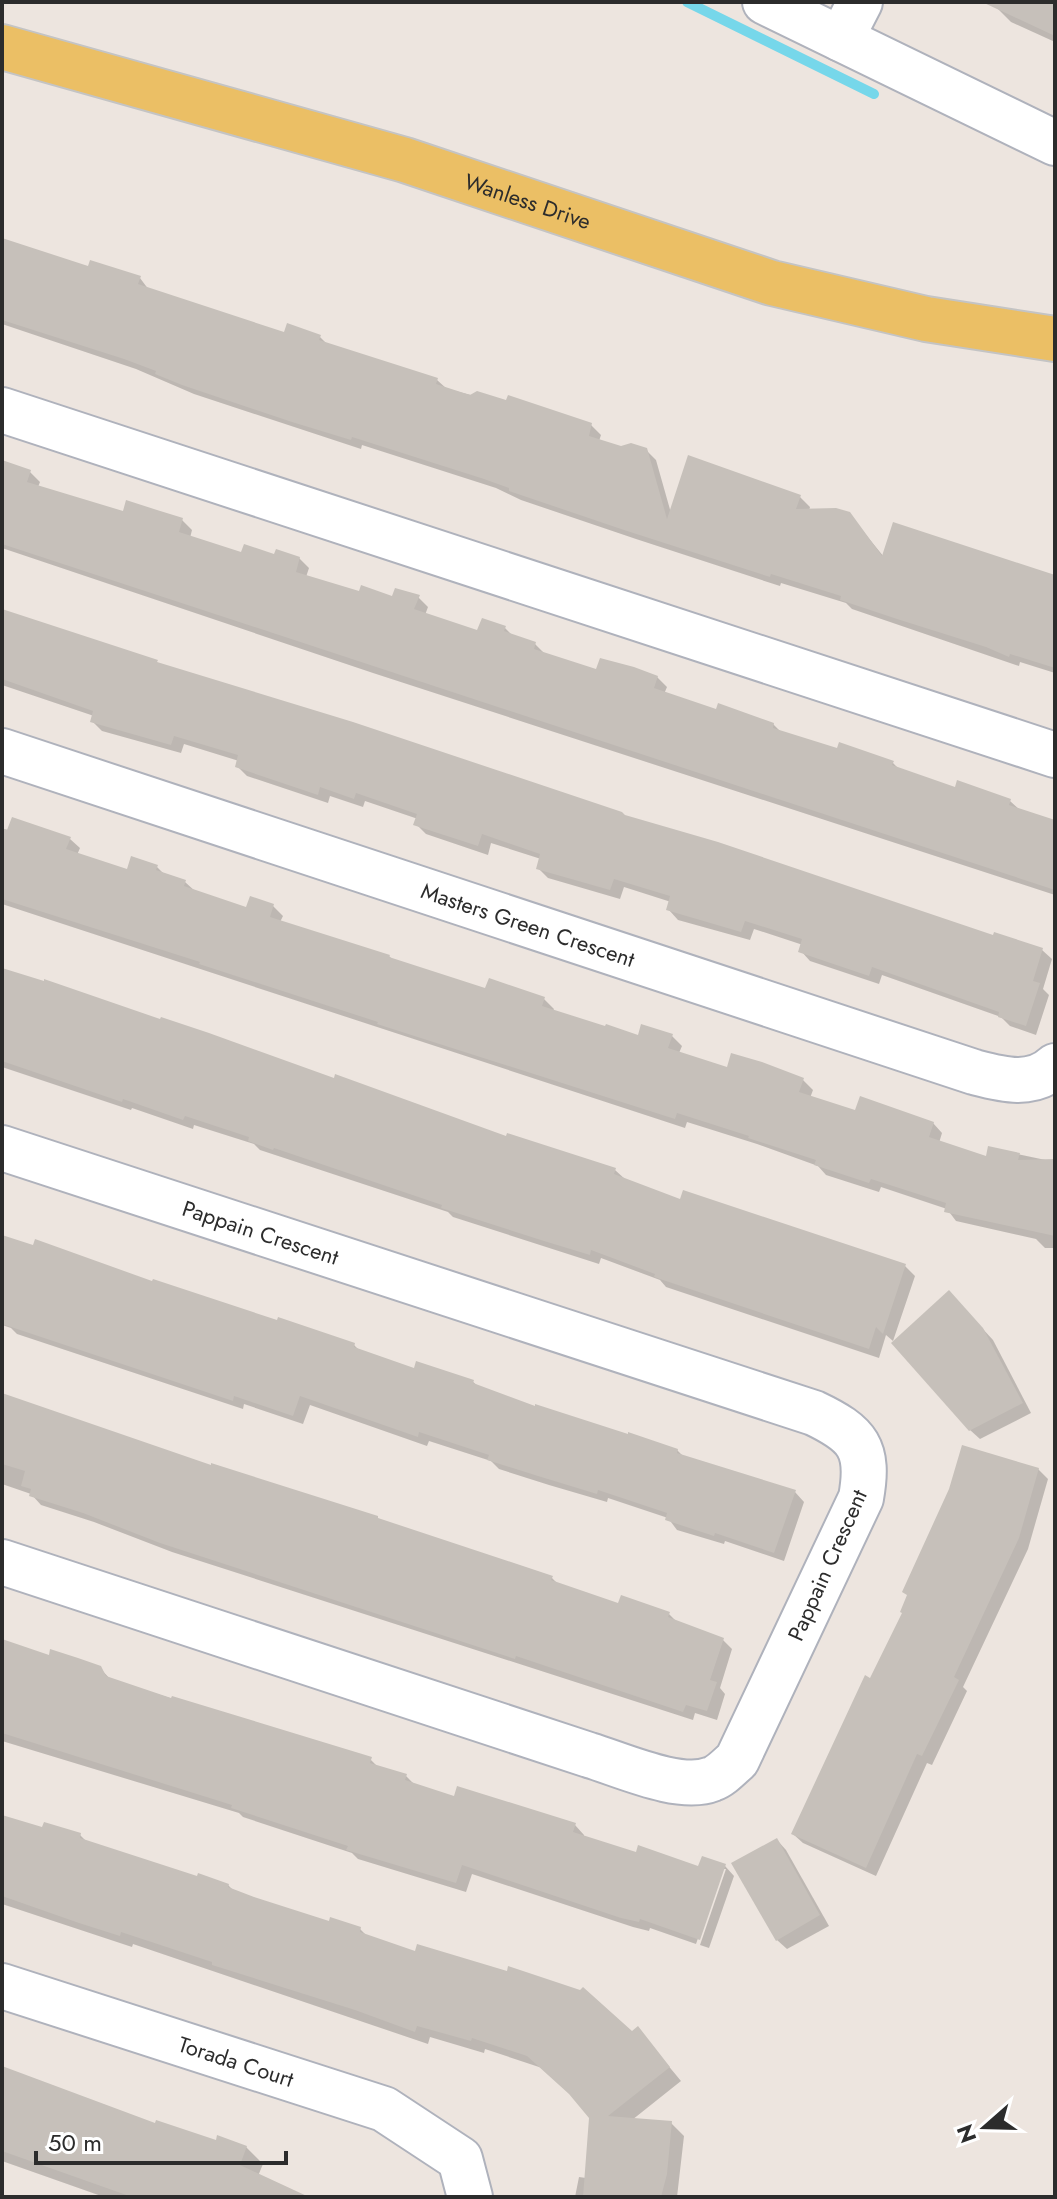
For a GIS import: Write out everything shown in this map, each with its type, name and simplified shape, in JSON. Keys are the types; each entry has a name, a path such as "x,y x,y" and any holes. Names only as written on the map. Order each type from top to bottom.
{"main road":[{"name":"Wanless Drive","path":"2,47 405,160 772,283 926,319 1055,339"}],"street":[{"path":"765,2 850,20 1055,143"},
{"path":"2,410 1055,755"},
{"name":"Masters Green Crescent","path":"2,751 974,1072 1004,1080 1030,1080 1055,1066"},
{"name":"Pappain Crescent","path":"2,1148 814,1413 838,1425 858,1443 866,1470 861,1498 737,1760 715,1779 696,1784 678,1783 589,1755 2,1562"},
{"name":"Torada Court","path":"2,1986 384,2109 465,2178"}],"building":[{"path":"982,2 1055,2 1055,36"},
{"path":"2,238 88,266 90,260 141,276 138,284 284,332 287,323 321,335 319,340 438,378 436,384 470,395 477,391 506,400 508,395 592,423 589,436 621,446 631,443 647,448 667,519 688,455 801,495 796,509 836,508 850,512 882,556 893,522 1055,575 1055,668 1010,654 1009,657 840,600 841,596 771,574 770,577 624,530 509,491 509,488 484,479 352,437 351,440 292,422 182,385 124,359 2,320"},
{"path":"2,460 31,470 27,482 123,511 126,500 183,518 179,532 241,552 244,544 274,554 276,549 300,557 296,572 359,591 361,585 392,596 395,588 420,595 414,609 477,630 482,618 506,626 504,631 536,642 534,649 596,669 600,658 634,667 658,676 654,688 716,709 718,703 774,723 773,728 837,748 839,742 955,787 957,780 1011,799 1009,805 1055,820 1055,890 2,544"},
{"path":"2,609 157,662 353,722 625,815 718,842 993,935 994,932 1043,948 1033,981 1040,983 1026,1026 998,1017 999,1012 872,967 869,976 798,952 802,939 745,921 741,932 666,910 670,896 614,879 610,890 536,869 540,854 482,834 478,846 413,825 417,814 356,793 354,799 320,787 318,795 235,767 238,755 174,736 171,745 90,722 93,711 2,679"},
{"path":"12,817 71,837 66,849 127,869 131,856 158,865 156,870 186,880 184,886 246,907 250,896 274,904 270,917 389,957 485,988 489,978 545,997 542,1006 638,1035 641,1024 673,1034 668,1048 727,1067 731,1053 762,1062 804,1078 799,1092 855,1110 860,1096 934,1122 929,1137 986,1156 988,1146 1020,1153 1018,1160 1055,1159 1055,1236 944,1212 946,1203 814,1165 816,1160 749,1136 677,1113 675,1119 2,899 2,828 7,830"},
{"path":"2,968 161,1017 334,1078 335,1074 506,1136 507,1133 616,1168 614,1174 680,1199 683,1190 906,1264 883,1334 876,1327 869,1349 654,1277 655,1274 591,1250 590,1255 441,1208 442,1205 248,1141 249,1137 185,1116 183,1120 123,1099 122,1102 2,1061"},
{"path":"2,1235 33,1245 35,1239 152,1281 277,1320 278,1317 355,1343 354,1347 414,1368 416,1361 474,1380 473,1383 535,1406 628,1432 678,1449 677,1453 796,1490 774,1553 665,1520 667,1513 598,1490 597,1494 487,1460 489,1455 419,1432 418,1437 300,1396 293,1416 234,1396 233,1401 2,1324"},
{"path":"949,1290 983,1328 1023,1403 969,1431 891,1343"},
{"path":"2,1393 211,1465 378,1516 553,1576 551,1580 618,1603 621,1595 670,1612 668,1617 724,1638 710,1680 717,1682 707,1711 686,1705 683,1712 516,1656 515,1659 160,1543 29,1496 31,1489 21,1486 25,1471 2,1464"},
{"path":"962,1445 1039,1468 1019,1538 954,1677 959,1680 922,1756 917,1754 866,1868 791,1834 865,1675 870,1678 902,1613 907,1595 902,1592 949,1489"},
{"path":"2,1639 49,1655 50,1649 101,1666 106,1676 171,1698 372,1757 370,1763 407,1774 405,1780 454,1796 457,1786 576,1823 573,1832 636,1852 638,1845 698,1866 702,1856 726,1864 700,1940 640,1919 639,1922 621,1918 462,1865 456,1883 346,1850 348,1846 231,1808 232,1805 2,1733"},
{"path":"2,1815 42,1827 44,1822 81,1833 80,1838 197,1876 198,1873 254,1897 329,1921 330,1917 361,1927 360,1932 415,1951 417,1944 507,1971 508,1966 580,1990 583,1987 632,2031 638,2026 670,2067 608,2116 672,2121 667,2174 661,2197 583,2197 589,2118 569,2094 527,2056 472,2038 471,2041 417,2026 415,2032 121,1932 120,1936 2,1896"},
{"path":"777,1838 820,1915 776,1941 731,1863"},
{"path":"2,2066 155,2123 156,2120 216,2140 217,2135 247,2146 240,2165 309,2197 132,2197 2,2151"}],"waterway":[{"path":"687,2 874,94"}]}
